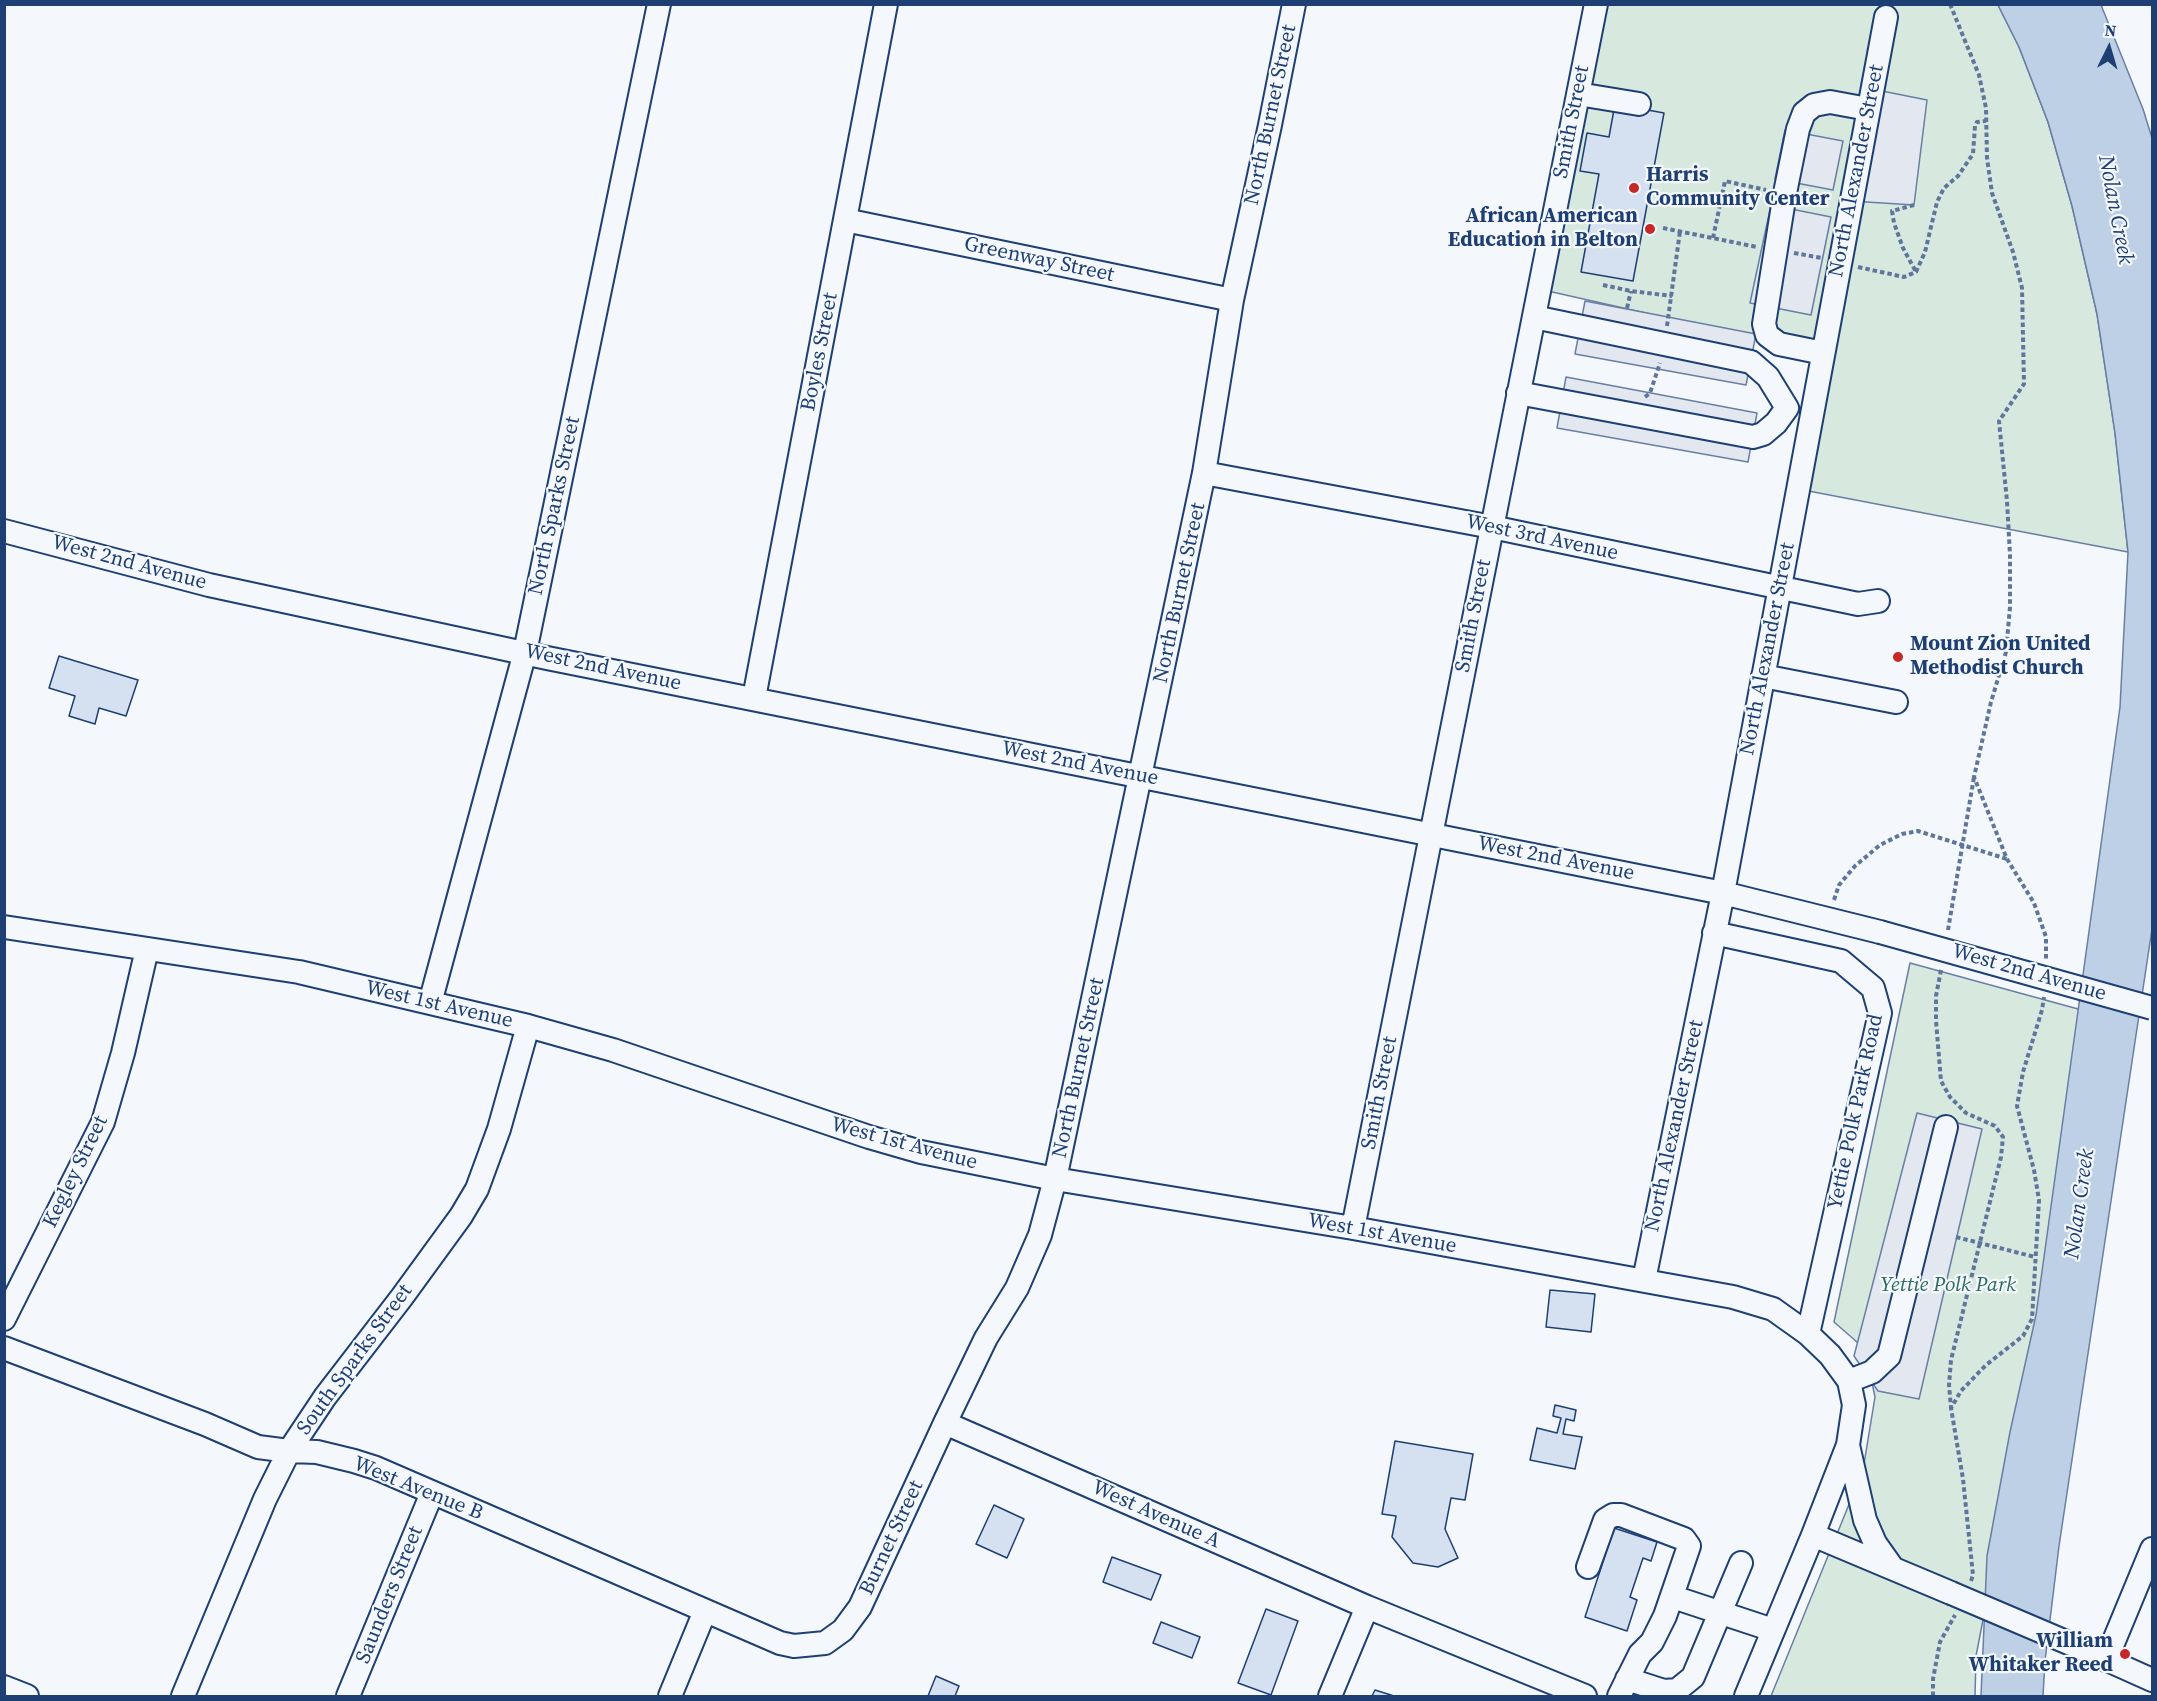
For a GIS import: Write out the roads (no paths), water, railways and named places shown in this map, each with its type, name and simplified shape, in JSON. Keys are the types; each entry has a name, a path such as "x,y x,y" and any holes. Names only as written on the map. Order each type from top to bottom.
{"street":[{"name":"North Sparks Street","path":"430,1003 525,652 659,4"},
{"name":"Boyles Street","path":"754,698 886,4"},
{"name":"North Burnet Street","path":"945,1423 986,1338 1017,1288 1040,1235 1055,1179 1204,474 1232,300 1294,4"},
{"name":"Smith Street","path":"1353,1228 1596,4"},
{"name":"North Alexander Street","path":"1644,1280 1723,893 1886,17"},
{"path":"1578,94 1640,104"},
{"path":"1823,353 1779,344 1767,334 1764,324 1785,193 1803,112 1814,105 1830,102 1868,110"},
{"name":"Greenway Street","path":"845,220 1232,300"},
{"path":"1534,317 1751,362 1768,377 1787,408 1812,413"},
{"path":"1518,393 1753,437 1763,434 1776,423 1787,408"},
{"name":"West 3rd Avenue","path":"1204,474 1492,527 1858,604 1878,602"},
{"name":"West 2nd Avenue","path":"4,531 209,585 614,672 754,698 1723,893 1829,918 2152,1008"},
{"path":"1763,676 1896,702"},
{"name":"West 1st Avenue","path":"4,927 299,972 528,1026 624,1054 869,1137 921,1152 1055,1179 1353,1228 1733,1297 1773,1309 1808,1334 1830,1355 1849,1381"},
{"name":"Yettie Polk Park Road","path":"1714,933 1841,961 1873,988 1880,1013 1808,1334"},
{"name":"Kegley Street","path":"4,1319 103,1122 123,1053 147,949"},
{"name":"South Sparks Street","path":"183,1696 265,1500 289,1451 325,1396 448,1234 477,1189 499,1129 528,1026"},
{"path":"1746,1696 1848,1445 1854,1405 1849,1381 1872,1371 1889,1356 1946,1127"},
{"name":"West Avenue B","path":"4,1348 205,1424 258,1447 317,1452 376,1468 780,1643 794,1646 825,1643"},
{"name":"West Avenue A","path":"945,1423 1367,1606 1585,1696"},
{"name":"Burnet Street","path":"825,1643 843,1630 860,1607 945,1423"},
{"path":"1848,1445 1865,1520 1875,1543 1892,1567"},
{"name":"Saunders Street","path":"348,1696 432,1493"},
{"path":"1588,1567 1605,1520 1612,1515 1621,1515 1684,1539 1689,1546 1672,1597 1652,1642 1640,1654 1623,1688 1677,1690 1693,1677 1741,1563"},
{"path":"1813,1535 2152,1680"},
{"path":"2099,1657 2152,1549"},
{"path":"1672,1597 1773,1630"},
{"path":"1330,1696 1367,1606"},
{"path":"670,1696 705,1611"},
{"path":"4,1687 27,1696"}],"water":[{"name":"Nolan Creek","path":"1998,5 2101,5 2143,109 2152,138 2152,929 2059,1546 2043,1696 1981,1696 1987,1556 2010,1432 2036,1315 2120,707 2128,552 2115,433 2097,314 2072,206 2048,122 2019,47"}],"place":[{"name":"Harris Community Center","path":"1634,188"},
{"name":"African American Education in Belton","path":"1650,229"},
{"name":"Mount Zion United Methodist Church","path":"1898,657"},
{"name":"William Whitaker Reed","path":"2125,1654"}],"park label":[{"name":"Yettie Polk Park","path":"1948,1286"}]}
